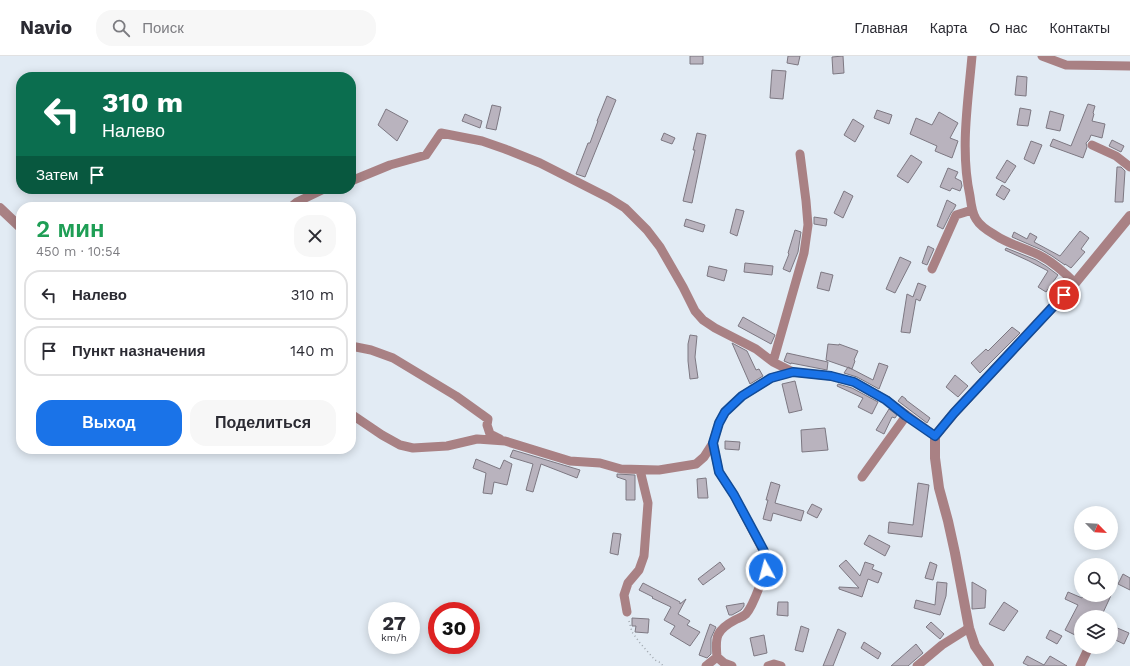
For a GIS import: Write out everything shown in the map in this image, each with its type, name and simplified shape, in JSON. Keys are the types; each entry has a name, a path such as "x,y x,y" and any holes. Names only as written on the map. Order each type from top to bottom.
{"street":[{"path":"972,56 966,123 965,159 967,184 972,210 976,219 981,226 996,236 1052,263 1075,283"},
{"path":"1042,56 1066,65 1130,66"},
{"path":"356,179 390,165 426,155 441,133 482,141 540,163 609,198 625,208 647,230 660,247 695,310 703,320 715,328 756,349 773,362 793,372 831,376 854,382 886,400 935,436"},
{"path":"1092,145 1116,156 1130,168"},
{"path":"773,362 804,253 808,225 800,154"},
{"path":"297,202 314,194"},
{"path":"0,208 16,223"},
{"path":"932,269 956,215 972,210"},
{"path":"990,666 975,646 969,628 955,553 939,488 935,458 935,436 1075,283 1130,216"},
{"path":"356,347 371,350 393,358 456,396 488,419 487,425 490,434 505,441 570,461 600,463 621,469 659,470 696,464 704,457 713,443 719,423 725,412 742,396 771,378 793,372"},
{"path":"862,477 906,416"},
{"path":"356,417 400,445 413,448 447,446 477,439 505,441"},
{"path":"713,443 719,472 734,495 768,560 766,570 748,611 745,615 725,626 719,634 716,643 717,658"},
{"path":"626,612 624,595 628,583 638,570 644,556 648,503 640,470"},
{"path":"917,666 942,645 969,628"},
{"path":"1080,666 1085,654"},
{"path":"706,666 717,658"},
{"path":"717,658 732,666"},
{"path":"768,666 774,664 781,666"}],"path":[{"path":"626,612 632,632 655,660 663,666"}],"building":[{"path":"690,56 703,56 703,64 690,64"},
{"path":"788,56 800,56 798,65 787,63"},
{"path":"843,56 844,73 833,74 832,57"},
{"path":"772,70 786,71 783,99 770,98"},
{"path":"1017,76 1027,77 1026,96 1015,95"},
{"path":"607,96 616,100 585,177 576,174 588,143 590,143"},
{"path":"1088,104 1095,106 1092,121 1105,124 1102,138 1091,135 1086,143 1087,147 1083,158 1050,146 1053,139 1071,146"},
{"path":"492,105 501,107 496,130 486,128"},
{"path":"1020,108 1031,110 1028,126 1017,125"},
{"path":"386,109 408,121 397,141 378,125"},
{"path":"877,110 892,115 889,124 874,118"},
{"path":"1050,111 1064,115 1060,131 1046,128"},
{"path":"939,112 958,123 950,138 958,141 952,158 935,151 937,146 910,134 916,118 932,125"},
{"path":"465,114 482,121 480,128 462,121"},
{"path":"853,119 864,126 855,142 844,135"},
{"path":"664,133 675,138 672,144 661,140"},
{"path":"697,133 706,135 692,203 683,201 695,150 693,150"},
{"path":"1112,140 1124,146 1121,152 1109,146"},
{"path":"1031,141 1042,145 1034,164 1024,159"},
{"path":"911,155 922,162 908,183 897,176"},
{"path":"1007,160 1016,166 1005,183 996,178"},
{"path":"1117,167 1121,167 1125,171 1123,202 1115,202"},
{"path":"948,168 958,172 955,178 961,181 962,186 960,191 952,188 950,191 940,187"},
{"path":"1002,185 1010,190 1004,200 996,195"},
{"path":"844,191 853,196 843,218 834,213"},
{"path":"947,200 956,205 943,229 937,226"},
{"path":"736,209 744,211 737,236 730,233"},
{"path":"814,217 827,219 826,226 814,224"},
{"path":"686,219 705,225 703,232 684,226"},
{"path":"795,230 801,232 798,252 790,272 783,269 789,254 788,253"},
{"path":"1080,231 1089,238 1081,249 1085,252 1071,268 1042,250 1012,237 1014,232 1027,239 1030,233 1037,237 1034,242 1060,256"},
{"path":"928,246 934,249 927,265 922,263"},
{"path":"1006,248 1036,260 1058,275 1046,292 1038,287 1048,271 1005,250"},
{"path":"900,257 911,262 895,293 886,289"},
{"path":"745,263 773,266 772,275 744,272"},
{"path":"709,266 727,270 724,281 707,276"},
{"path":"821,272 833,275 829,291 817,288"},
{"path":"918,283 926,286 920,301 916,299 910,333 901,332 907,294 913,297"},
{"path":"743,317 775,335 771,344 738,326"},
{"path":"1012,327 1020,333 980,373 971,363 986,349 988,351"},
{"path":"690,335 697,336 695,357 698,378 690,379 688,344"},
{"path":"732,343 747,351 756,370 759,369 763,376 750,384"},
{"path":"828,344 839,344 858,351 852,369 826,360"},
{"path":"787,353 828,362 827,370 791,364 784,361"},
{"path":"879,363 888,366 879,389 857,377 844,373 848,367 873,380"},
{"path":"955,375 968,386 958,397 946,387"},
{"path":"795,381 802,410 789,413 782,384"},
{"path":"838,384 852,388 878,402 872,414 858,407 863,398 837,386"},
{"path":"902,396 930,418 927,423 898,401"},
{"path":"889,409 897,415 895,418 892,417 884,434 876,430"},
{"path":"825,428 828,450 802,452 801,430"},
{"path":"725,441 740,442 739,450 725,449"},
{"path":"513,450 580,470 577,478 541,464 533,492 526,490 533,464 510,457"},
{"path":"476,459 500,469 504,460 512,464 507,485 494,482 492,494 483,493 486,473 473,468"},
{"path":"617,474 635,475 635,500 626,500 626,480 617,477"},
{"path":"706,478 708,498 698,498 697,479"},
{"path":"771,482 780,485 775,503 804,511 801,521 773,513 771,521 763,519"},
{"path":"918,483 929,485 922,537 888,533 889,522 913,525"},
{"path":"812,504 822,509 817,518 807,513"},
{"path":"613,533 621,534 618,555 610,553"},
{"path":"869,535 890,546 885,556 864,544"},
{"path":"846,560 860,576 865,562 874,565 872,569 882,573 878,583 868,579 862,597 839,589 839,587 859,588 839,566"},
{"path":"720,562 725,569 703,585 698,579"},
{"path":"930,562 937,565 933,580 925,578"},
{"path":"1123,574 1130,578 1130,590 1118,584"},
{"path":"937,582 947,583 946,596 940,615 914,608 916,600 935,605"},
{"path":"972,582 986,590 985,608 972,609"},
{"path":"643,583 680,602 680,604 686,599 678,614 690,621 687,625 700,632 690,646 670,634 675,626 664,620 671,607 639,590"},
{"path":"1068,592 1074,595 1074,602 1108,602 1104,610 1075,610 1078,605 1065,599"},
{"path":"778,602 788,602 788,616 777,615"},
{"path":"1004,602 1018,611 1004,631 989,624"},
{"path":"744,603 741,610 729,615 726,606"},
{"path":"1074,613 1074,634 1065,630"},
{"path":"632,618 649,619 648,633 635,632 636,626 632,626"},
{"path":"931,622 944,634 940,639 926,627"},
{"path":"710,624 716,627 711,638 711,654 707,658 699,655"},
{"path":"801,626 809,629 803,652 795,650"},
{"path":"1118,628 1129,633 1124,644 1118,641"},
{"path":"838,629 846,633 833,666 823,666"},
{"path":"1050,630 1062,636 1057,644 1046,638"},
{"path":"764,635 767,653 754,656 750,638"},
{"path":"864,642 881,653 878,659 861,648"},
{"path":"916,644 923,653 908,666 891,666"},
{"path":"1027,656 1044,665 1050,656 1067,666 1029,666 1023,663"}],"route":[{"path":"766,570 768,560 734,495 719,472 713,443 719,423 725,412 742,396 771,378 793,372 831,376 854,382 886,400 935,436 954,413 1064,295"}]}
